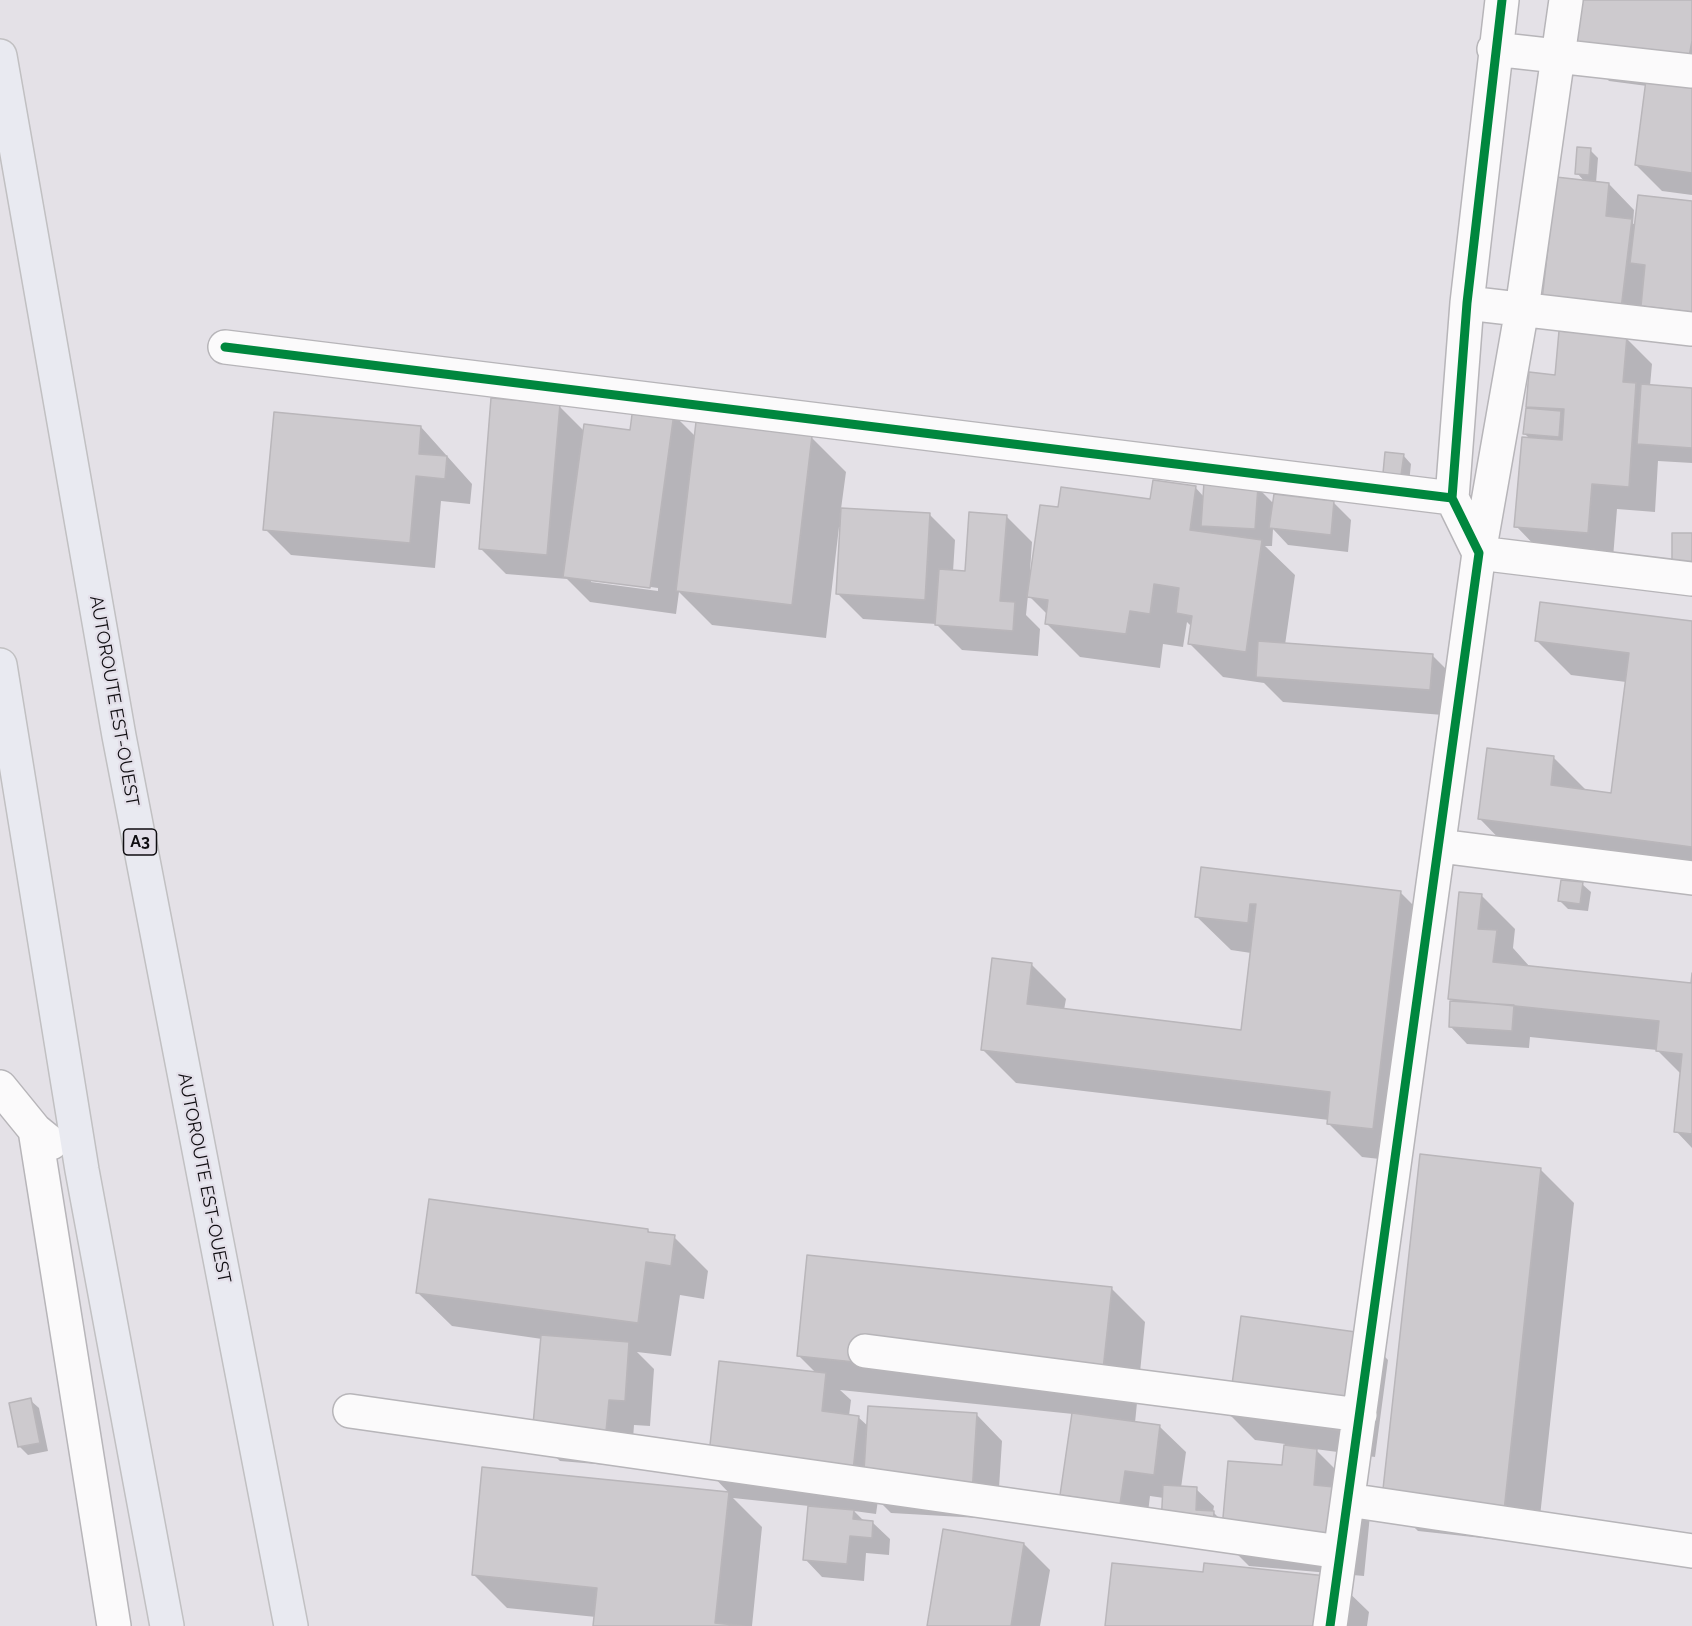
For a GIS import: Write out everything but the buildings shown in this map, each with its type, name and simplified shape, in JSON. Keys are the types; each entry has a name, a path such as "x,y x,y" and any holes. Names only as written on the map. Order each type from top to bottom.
{"highway":[{"name":"AUTOROUTE EST-OUEST","path":"0,56 119,736 291,1626"},
{"path":"0,665 82,1170 167,1626"}],"street":[{"path":"1479,553 1452,498 1467,303 1494,50 1502,0"},
{"path":"1330,1626 1479,553 1522,309 1566,0"},
{"path":"1494,50 1692,70"},
{"path":"1467,303 1692,329"},
{"path":"225,347 1452,498"},
{"path":"1479,553 1692,579"},
{"path":"1440,846 1692,878"},
{"path":"0,1087 35,1130 82,1170"},
{"path":"35,1130 114,1626"},
{"path":"865,1351 1360,1415"},
{"path":"350,1411 1340,1552"},
{"path":"1348,1500 1692,1551"}],"cycle path":[{"path":"1330,1626 1479,553 1452,498 1467,303 1502,0"},
{"path":"225,347 1452,498"}]}
